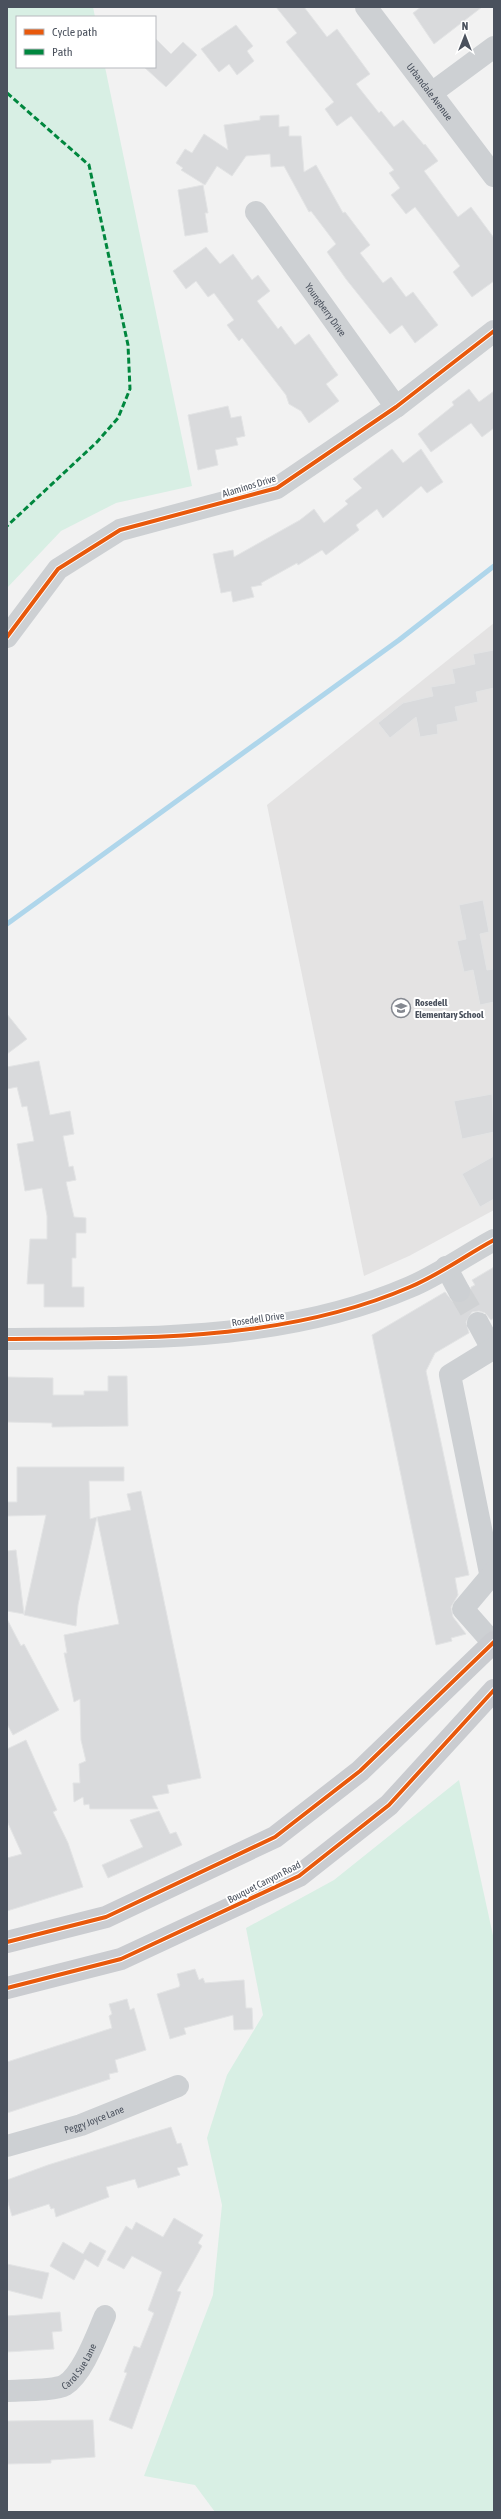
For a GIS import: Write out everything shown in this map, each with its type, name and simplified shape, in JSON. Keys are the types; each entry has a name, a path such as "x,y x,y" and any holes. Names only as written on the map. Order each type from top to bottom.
{"main road":[{"path":"7,1942 106,1917 275,1838 360,1771 494,1643"},
{"name":"Bouquet Canyon Road","path":"7,1988 121,1959 299,1876 389,1805 494,1690"}],"street":[{"name":"Urbandale Avenue","path":"366,7 433,92 494,176"},
{"path":"433,92 494,47"},
{"name":"Youngberry Drive","path":"256,212 396,407"},
{"name":"Alaminos Drive","path":"7,637 58,569 120,530 277,488 396,407 494,331"},
{"name":"Rosedell Drive","path":"7,1339 195,1336 279,1324 333,1314 410,1287 494,1240"},
{"path":"446,1267 459,1291"},
{"path":"478,1323 493,1349 450,1375 493,1575 463,1609 494,1643"},
{"name":"Peggy Joyce Lane","path":"7,2146 81,2125 178,2086"},
{"name":"Carol Sue Lane","path":"7,2391 36,2390 65,2385 81,2368 105,2316"}],"shaded area":[{"name":"Rosedell Elementary School","path":"494,623 494,1210 409,1256 364,1276 267,805"}],"green space":[{"path":"7,7 93,7 95,16 16,16 16,68 105,68 192,486 116,503 61,531 7,588"},
{"path":"459,1780 494,1940 494,2512 215,2512 195,2485 144,2476 213,2295 222,2205 207,2138 227,2075 263,2015 246,1928 334,1880"}],"building":[{"path":"276,7 304,7 327,37 337,29 370,74 356,84 379,113 381,111 394,127 403,120 424,145 425,144 438,161 424,171 458,217 471,207 494,238 494,281 472,297 453,272 460,266 415,207 406,214 391,195 400,188 389,173 394,170 351,116 337,126 325,109 334,102 286,42 297,33"},
{"path":"421,7 482,7 434,44 413,13"},
{"path":"236,25 253,46 247,51 254,61 237,75 229,64 219,72 201,49"},
{"path":"156,39 171,54 183,42 197,55 166,87 145,68 156,68"},
{"path":"279,115 279,127 289,126 289,136 301,136 304,172 316,165 343,213 345,212 370,245 360,253 383,283 391,277 406,297 413,292 438,325 415,343 402,325 390,334 346,279 327,252 336,244 311,211 309,212 284,166 271,167 270,154 246,156 232,176 217,166 205,185 181,170 183,168 176,163 185,149 192,153 204,134 228,150 224,125 260,120 260,116"},
{"path":"203,185 208,213 205,213 208,232 185,236 178,190"},
{"path":"206,247 220,264 233,254 252,280 258,275 270,291 257,301 278,329 281,326 295,345 309,334 338,375 326,384 339,401 309,423 301,411 289,404 286,395 242,338 239,341 227,325 234,320 214,293 208,297 196,281 186,289 173,271"},
{"path":"469,389 479,402 494,391 494,428 482,437 471,423 431,452 418,434 454,405 452,402"},
{"path":"228,406 231,418 241,416 245,436 236,438 238,445 215,450 218,465 198,470 188,415"},
{"path":"392,449 403,463 421,449 443,482 427,493 421,486 383,518 377,509 356,525 359,530 326,555 322,550 298,565 297,563 261,583 262,585 251,587 254,597 233,602 231,591 221,593 213,554 233,550 234,557 300,520 314,509 324,523 348,504 345,501 362,488 353,479"},
{"path":"494,650 494,688 476,692 478,702 455,707 458,721 437,725 438,734 420,737 416,717 390,738 378,723 403,703 433,696 431,687 455,683 452,669 475,664 473,654"},
{"path":"483,900 489,932 480,934 487,970 494,969 494,1002 480,1005 473,970 464,972 457,941 466,939 459,905"},
{"path":"7,1014 27,1039 7,1054"},
{"path":"39,1061 50,1115 70,1111 74,1134 63,1136 69,1167 73,1166 76,1180 66,1182 74,1217 86,1218 86,1233 76,1233 76,1258 72,1258 72,1287 84,1287 84,1307 44,1307 44,1284 27,1284 30,1239 47,1239 47,1216 42,1188 25,1191 17,1144 34,1141 27,1106 22,1107 17,1087 7,1089 7,1067"},
{"path":"492,1094 494,1132 462,1139 454,1101"},
{"path":"494,1156 494,1199 480,1207 462,1174"},
{"path":"494,1267 494,1318 491,1320 485,1313 479,1311 472,1312 466,1322 469,1333 435,1353 426,1371 469,1575 455,1578 458,1595 451,1607 453,1617 466,1634 451,1638 452,1641 436,1645 372,1335 445,1292 453,1302 465,1302 470,1297 471,1287 475,1285 472,1280"},
{"path":"108,1376 127,1376 128,1426 52,1427 52,1423 7,1422 7,1377 53,1378 53,1395 84,1395 84,1391 108,1391"},
{"path":"17,1467 124,1467 124,1481 89,1481 90,1519 97,1517 78,1605 76,1626 24,1615 46,1515 7,1516 7,1502 17,1502"},
{"path":"141,1491 201,1778 167,1785 169,1793 152,1796 158,1809 90,1809 89,1804 84,1805 83,1797 74,1802 73,1783 80,1783 79,1764 86,1761 81,1740 80,1699 74,1702 64,1653 67,1653 64,1635 119,1624 97,1517 131,1510 127,1494"},
{"path":"16,1550 24,1614 7,1611 7,1551"},
{"path":"7,1619 21,1646 24,1644 59,1710 13,1735 7,1724"},
{"path":"26,1740 57,1810 53,1812 68,1843 83,1887 7,1911 7,1858 22,1854 7,1821 7,1749"},
{"path":"159,1811 170,1834 176,1832 182,1845 108,1878 102,1865 143,1847 130,1820"},
{"path":"195,1969 199,1980 203,1978 205,1983 244,1980 246,2008 252,2008 253,2029 234,2030 233,2015 184,2028 186,2034 170,2039 157,1994 179,1987 180,1985 177,1974"},
{"path":"127,1999 130,2010 134,2008 146,2050 115,2060 118,2072 109,2074 110,2079 7,2113 7,2062 112,2028 109,2016 112,2014 109,2004"},
{"path":"171,2127 177,2144 181,2143 188,2165 177,2168 180,2175 138,2188 135,2179 106,2187 109,2197 56,2217 54,2208 51,2209 49,2204 12,2216 7,2199 7,2180 48,2165"},
{"path":"174,2218 203,2235 198,2243 202,2246 177,2291 181,2292 132,2429 109,2420 127,2373 124,2372 134,2346 140,2348 154,2313 148,2310 162,2272 132,2256 124,2269 107,2260 126,2226 132,2230 136,2222 163,2237"},
{"path":"63,2242 83,2254 90,2242 106,2251 98,2267 85,2259 74,2280 50,2266"},
{"path":"7,2264 49,2273 42,2299 7,2290"},
{"path":"60,2312 62,2331 52,2332 54,2349 7,2352 7,2316"},
{"path":"93,2420 95,2457 51,2460 51,2463 7,2464 7,2421"}],"waterway":[{"path":"7,924 399,640 494,566"}],"tunnel":[{"path":"459,1291 478,1323"}],"marked path":[{"path":"7,93 89,165 128,345 130,389 118,418 97,442 7,526"}],"cycle path":[{"path":"7,637 58,569 120,530 277,488 396,407 494,331"},
{"path":"7,1339 160,1337 262,1327 312,1318 362,1305 410,1287 431,1277 494,1240"},
{"path":"7,1942 106,1917 275,1837 360,1771 494,1642"},
{"path":"7,1988 121,1959 299,1876 389,1805 494,1690"}],"place":[{"name":"Rosedell Elementary School","path":"401,1008"}]}
